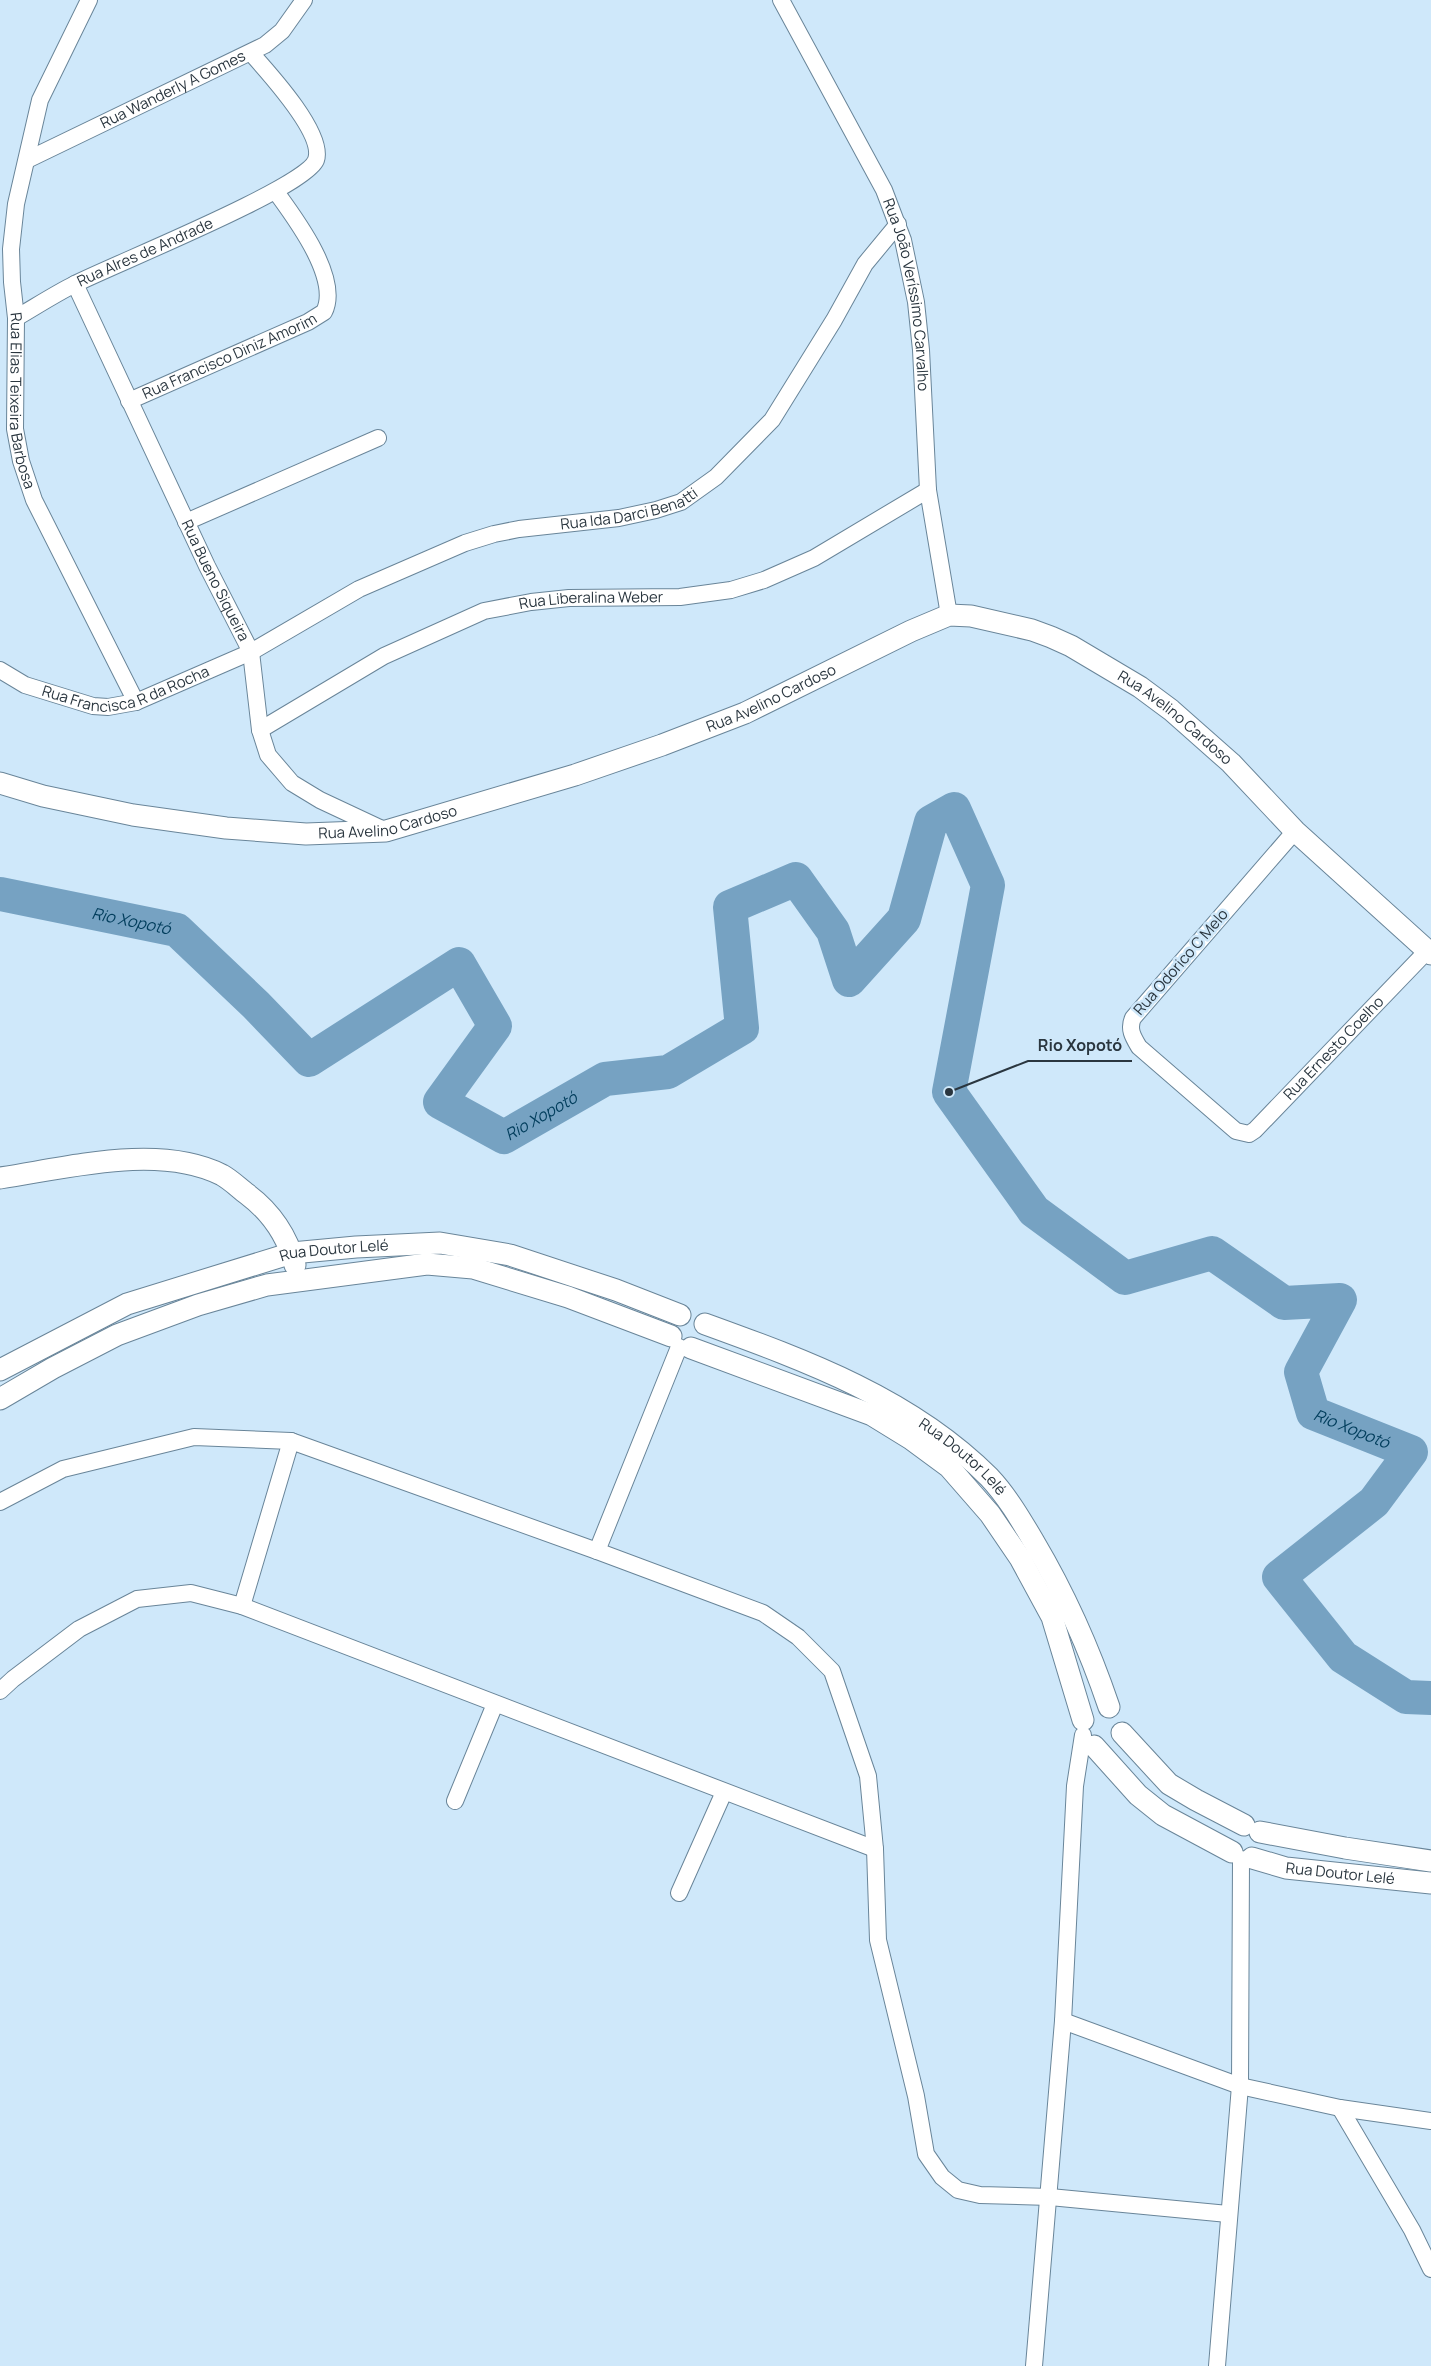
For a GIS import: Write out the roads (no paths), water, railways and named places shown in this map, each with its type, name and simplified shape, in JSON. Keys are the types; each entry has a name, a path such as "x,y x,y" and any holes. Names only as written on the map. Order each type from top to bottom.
{"street":[{"name":"Rua Elias Teixeira Barbosa","path":"89,0 40,100 28,160 16,204 11,249 16,318 15,429 20,462 34,500 136,702"},
{"name":"Rua Wanderly A Gomes","path":"28,160 154,97 265,45 282,31 304,0"},
{"name":"Rua João Veríssimo Carvalho","path":"782,0 871,166 898,224 912,283 921,350 928,490 949,615"},
{"name":"Rua Alres de Andrade","path":"16,318 75,284 276,192 312,166 316,160 316,152 314,141 304,119 250,53"},
{"name":"Rua Francisco Diniz Amorim","path":"129,401 315,319 326,308 327,295 324,274 309,241 276,192"},
{"name":"Rua Ida Darci Benatti","path":"251,652 360,589 465,543 519,529 619,518 656,510 681,502 698,491 716,477 772,420 834,320 865,264 898,224"},
{"name":"Rua Bueno Siqueira","path":"75,284 186,522 251,652 260,730 268,755 292,783 320,800 386,830"},
{"path":"186,522 378,438"},
{"name":"Rua Liberalina Weber","path":"260,730 384,656 484,611 561,599 680,597 731,590 764,580 814,558 928,490"},
{"name":"Rua Avelino Cardoso","path":"0,783 43,796 133,815 226,828 306,834 386,830 574,775 662,745 744,713 949,615 1002,622 1051,637 1140,687 1171,710 1231,763 1295,831 1429,952"},
{"name":"Rua Francisca R da Rocha","path":"0,670 25,685 93,706 108,707 136,702 251,652"},
{"name":"Rua Odorico C Melo","path":"1236,1131 1139,1047 1134,1039 1130,1024 1139,1011 1295,831"},
{"name":"Rua Ernesto Coelho","path":"1236,1131 1249,1134 1255,1130 1429,952"},
{"path":"0,1178 130,1158 186,1164 222,1175 274,1218 292,1253 300,1281"},
{"path":"267,1285 268,1260 274,1218"},
{"name":"Rua Doutor Lelé","path":"0,1370 127,1304 292,1253 440,1242 510,1255 616,1290 680,1314"},
{"name":"Rua Doutor Lelé","path":"0,1399 53,1368 117,1335 198,1305 267,1285 427,1264 474,1268 568,1297 680,1344 872,1415 911,1439 949,1466 990,1514 1010,1544 1052,1617 1087,1734 1138,1795 1163,1815 1242,1856 1286,1868 1431,1883"},
{"path":"597,1551 680,1344 671,1324 680,1314 694,1313 705,1324 705,1336 702,1341 680,1344"},
{"name":"Rua Doutor Lelé","path":"705,1324 784,1353 859,1386 907,1412 947,1439 990,1478 1016,1512 1061,1588 1091,1655 1109,1707"},
{"path":"0,1502 63,1469 194,1437 291,1442 597,1551 763,1613 798,1637 832,1671 868,1776 876,1849 878,1940 916,2096 926,2154 942,2177 958,2190 980,2195 1050,2197 1228,2214"},
{"path":"242,1606 291,1442"},
{"path":"0,1691 79,1629 137,1599 191,1593 242,1606 876,1849"},
{"path":"455,1801 495,1704"},
{"path":"1034,2366 1050,2197 1063,2021 1075,1786 1087,1734 1093,1708 1109,1707 1121,1718 1122,1733 1115,1744 1108,1747 1087,1734"},
{"name":"Rua Doutor Lelé","path":"1122,1733 1169,1784 1252,1828 1346,1848 1431,1861"},
{"path":"679,1893 724,1792"},
{"path":"1217,2366 1240,2086 1242,1856 1228,1842 1233,1830 1252,1828 1263,1844 1257,1854 1242,1856"},
{"path":"1063,2021 1240,2086 1340,2108 1431,2121"},
{"path":"1340,2108 1412,2230 1431,2269"},
{"path":"1412,2230 1431,2245"}],"waterway":[{"name":"Rio Xopotó","path":"0,894 177,930 256,1005 309,1060 459,964 495,1026 440,1102 504,1137 605,1079 668,1072 742,1028 730,907 796,879 833,931 849,980 904,919 931,822 954,809 988,885 949,1092 1034,1211 1125,1278 1212,1253 1284,1303 1340,1300 1301,1372 1313,1413 1411,1452 1374,1502 1279,1577 1343,1657 1406,1697 1431,1698"}],"place":[{"name":"Rio Xopotó","path":"949,1092"}]}
